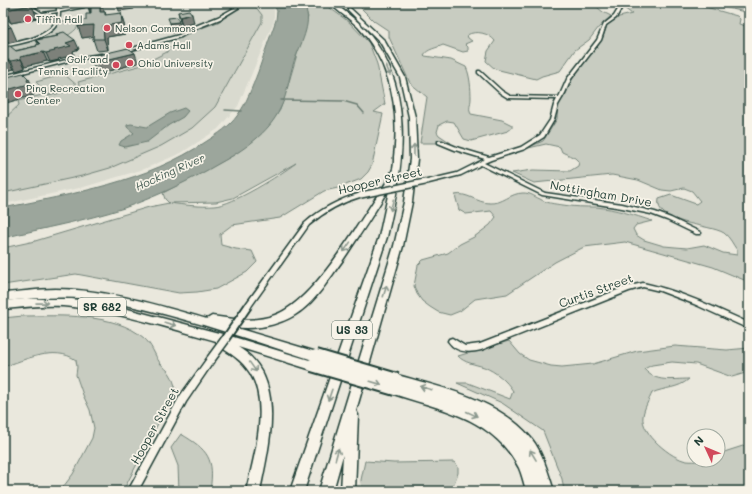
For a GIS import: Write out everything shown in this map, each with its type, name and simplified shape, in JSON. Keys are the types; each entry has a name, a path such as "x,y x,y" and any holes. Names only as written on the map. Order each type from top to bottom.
{"highway":[{"name":"US 33","path":"297,491 377,258 393,198 398,166 400,137 399,110 386,65 365,33 348,15 332,3"},
{"name":"US 33","path":"326,491 403,230 410,193 414,141 409,99 400,72 380,39 366,23 347,7"},
{"path":"177,314 229,323 248,324 270,321 295,310 313,294 322,282 377,203 398,166"},
{"name":"SR 682","path":"3,297 32,294 80,294 128,302 177,314"},
{"name":"SR 682","path":"3,305 48,302 95,306 141,316 197,332"},
{"path":"177,314 314,360 396,384 472,402 503,420 528,446 538,464 547,491"},
{"path":"197,332 314,360"},
{"path":"197,332 239,352 253,367 263,388 266,404 264,436 253,491"},
{"path":"396,384 468,412 496,428 508,439 526,466 533,491"},
{"path":"348,491 353,398"}],"street":[{"path":"48,3 31,6 42,14 83,5"},
{"path":"3,46 35,38 48,32 56,24 59,10 58,3"},
{"path":"119,52 182,35 194,28 219,18 237,7 236,3"},
{"name":"Hooper Street","path":"133,491 183,399 307,224 314,217 331,206 361,195 459,174 489,159 523,148 539,139 547,130 552,120 556,105 569,79 602,35 605,25 615,17 621,7 626,3"},
{"path":"3,77 74,59 106,54"},
{"path":"479,72 501,92 509,97 560,98"},
{"path":"440,142 489,159"},
{"name":"Nottingham Drive","path":"480,163 544,194 622,206 653,213 698,233"},
{"name":"Curtis Street","path":"452,342 468,350 481,347 627,289 643,285 662,288 749,326"}],"shaded area":[{"name":"Ohio University","path":"3,3 270,3 274,10 274,21 238,106 218,129 181,153 144,169 84,187 3,204"},
{"path":"301,3 323,3 349,22 369,43 377,64 385,104 374,112 383,114 372,165 361,179 338,188 324,191 280,218 232,225 220,234 221,245 252,251 257,262 247,272 216,289 179,293 76,274 3,285 3,248 35,241 149,207 169,203 165,199 163,193 234,155 256,138 270,124 280,110 308,17 304,5","holes":["296,163 268,182 233,201 214,206 170,203 216,202 233,198"]},
{"path":"356,3 592,3 603,12 611,16 599,27 589,40 575,50 560,71 536,79 495,69 486,61 488,51 495,41 486,34 471,33 467,35 472,41 465,44 468,47 468,51 463,52 443,45 427,51 424,55 425,56 451,60 466,67 470,86 471,114 502,120 512,125 512,128 508,131 471,141 464,139 454,122 447,121 439,125 437,132 451,143 420,143 427,97 410,83 389,37 389,31 374,21"},
{"path":"648,3 692,3 737,16 740,19 739,24 749,27 749,282 713,267 625,242 584,247 555,262 507,294 475,299 460,311 450,315 438,312 430,307 422,301 414,286 418,265 423,260 448,253 460,244 474,237 490,225 496,217 491,211 466,214 459,210 455,195 459,194 485,203 495,203 518,193 526,193 554,204 611,209 652,221 636,225 633,229 636,235 644,240 664,246 687,248 704,245 723,253 737,255 737,250 724,233 673,218 665,214 659,207 659,199 671,195 696,204 700,201 692,191 684,188 671,191 662,190 638,180 612,175 534,183 512,173 533,170 570,171 578,166 579,162 575,158 562,152 560,147 546,144 524,149 543,141 557,119 558,105 566,94 575,73 597,47 603,37 607,25 619,17 632,14 624,8"},
{"path":"707,3 743,3 749,5 749,13"},
{"path":"255,6 262,15 262,22 215,107 192,128 161,146 110,168 82,176 3,193 3,134 6,133 4,119 19,105 18,101 81,88 78,82 150,63 153,59 167,52 169,48 176,44 169,40 218,22 242,7"},
{"path":"77,20 75,25 79,25 65,37 45,44 3,53 3,47 34,40 49,33 60,22"},
{"path":"64,74 79,87 49,95 36,82"},
{"path":"23,316 86,317 118,324 132,330 147,341 160,363 173,379 176,389 123,491 60,491 73,474 92,438 94,428 90,410 76,375 76,360 59,354 49,354 40,355 3,367 3,318"},
{"path":"509,341 520,354 529,360 551,366 562,367 593,364 637,351 675,346 727,350 749,348 749,372 732,377 696,364 672,362 652,365 644,369 659,378 670,380 689,379 680,385 652,393 645,407 643,423 646,430 658,444 673,456 686,461 686,468 726,468 726,451 749,444 749,491 564,491 562,479 543,431 502,403 457,383 468,383 510,399 513,391 507,383 497,374 488,369 466,362 458,356"},
{"path":"181,434 198,445 208,456 211,470 210,491 179,491 178,466 171,448"},
{"path":"365,461 394,463 454,462 458,467 458,473 451,491 362,491 361,480"}],"water":[{"name":"Hocking River","path":"273,3 301,3 307,14 306,27 292,67 285,96 280,109 269,126 246,147 197,176 173,188 124,208 94,217 3,238 3,208 108,185 134,177 160,167 184,155 219,133 234,120 244,106 249,95 276,20 277,11"},
{"path":"184,108 188,111 183,117 169,125 147,142 125,147 119,145 121,141 134,133 127,127 127,125 131,124 147,127 170,113"}],"building":[{"path":"3,3 29,3 32,5 5,10 3,8"},
{"path":"91,3 100,3 100,12 105,12 105,15 121,13 122,23 103,26 104,39 93,39 94,25 78,26 78,21 86,20 86,14 91,14"},
{"path":"189,10 192,14 180,17 178,12"},
{"path":"177,17 179,22 170,23 168,18"},
{"path":"3,20 11,27 3,29"},
{"path":"64,32 75,40 66,43 71,46 46,53 43,52 20,57 21,59 3,62 3,47 10,46 16,51 37,46 36,45 40,44 36,40 58,36 56,34"},
{"path":"128,48 135,53 97,62 90,57"},
{"path":"23,73 29,79 27,80 29,84 3,91 3,78"}],"waterway":[{"path":"281,100 343,101 357,105 364,113"},
{"path":"225,110 242,111"}],"place":[{"name":"Tiffin Hall","path":"28,19"},
{"name":"Nelson Commons","path":"107,28"},
{"name":"Adams Hall","path":"129,45"},
{"name":"Ohio University","path":"130,63"},
{"name":"Golf and Tennis Facility","path":"116,65"},
{"name":"Ping Recreation Center","path":"18,94"}]}
